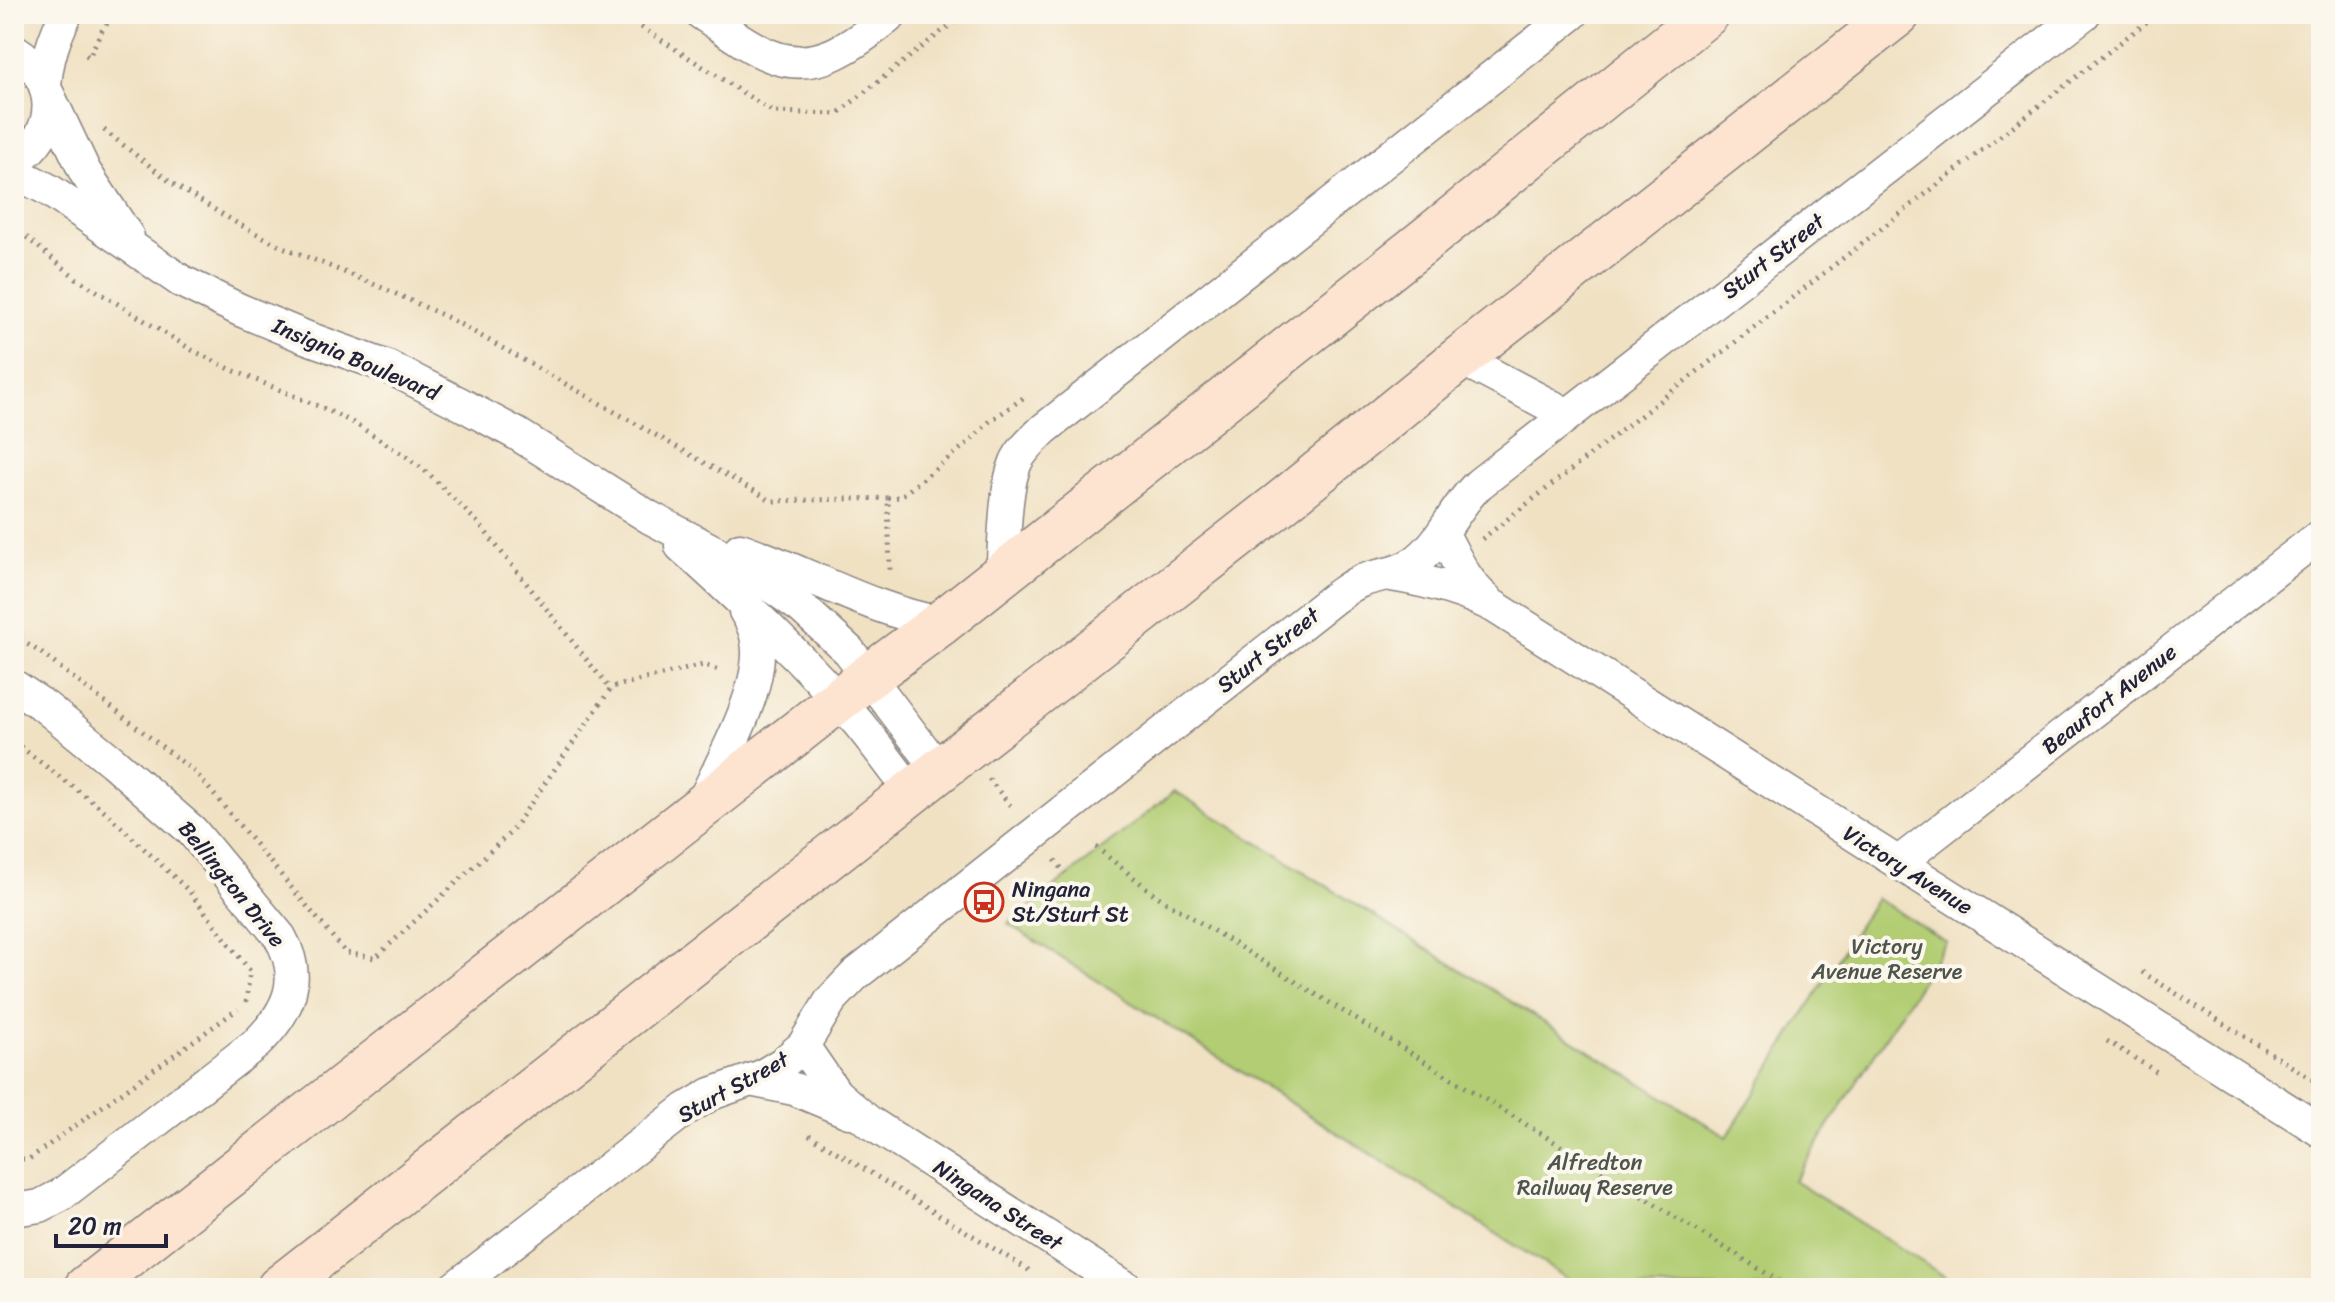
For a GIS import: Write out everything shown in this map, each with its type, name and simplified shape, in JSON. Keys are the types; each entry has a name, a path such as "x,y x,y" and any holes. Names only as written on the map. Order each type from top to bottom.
{"main road":[{"path":"86,1288 853,688 941,623 1707,14"},
{"path":"279,1288 1282,502 1898,14"}],"street":[{"path":"14,161 28,151 42,132 49,109 46,90 48,58 66,14"},
{"path":"702,14 770,56 795,61 814,60 838,53 856,43 892,14"},
{"path":"1002,574 1015,465 1044,429 1572,14"},
{"name":"Sturt Street","path":"454,1288 686,1109 711,1094 773,1070 803,1046 837,994 855,975 1334,598 1359,582 1391,575 1425,554 1450,548 1462,501 1479,484 2084,14"},
{"name":"Insignia Boulevard","path":"14,50 36,67 90,181 142,255"},
{"name":"Insignia Boulevard","path":"14,172 49,190 181,281 240,310 388,367 517,434 655,520 731,559 791,599 849,651 853,688"},
{"path":"1460,358 1568,415"},
{"path":"655,520 771,560 876,605 941,623"},
{"name":"Insignia Boulevard","path":"655,520 726,586 853,688 925,781"},
{"name":"Beaufort Avenue","path":"1898,863 2321,535"},
{"name":"Victory Avenue","path":"1450,548 1474,590 1495,607"},
{"name":"Victory Avenue","path":"1391,575 1433,583 1495,607 2321,1131"},
{"path":"700,809 749,697 758,665 757,637 753,626 726,586"},
{"name":"Bellington Drive","path":"14,686 44,706 113,762 192,831 280,937 291,964 292,979 287,1001 278,1019 257,1043 61,1195 40,1206 14,1210"},
{"name":"Ningana Street","path":"803,1046 836,1094 869,1122"},
{"name":"Ningana Street","path":"750,1080 794,1089 869,1122 1127,1288"}],"path":[{"path":"89,57 114,14"},
{"path":"786,14 820,14"},
{"path":"1450,548 1486,536 2157,14"},
{"path":"103,128 173,184 235,222 278,245 451,319 772,501 900,497 969,442"},
{"path":"14,227 76,278 192,350 344,418 429,474 480,525 610,689"},
{"path":"888,498 891,573"},
{"path":"14,636 196,773 346,953 375,958 511,832 610,689 703,665"},
{"path":"14,742 101,808 189,891 250,971 245,1004 29,1159 14,1159"},
{"path":"988,778 1016,812"},
{"path":"1096,847 1154,894 1790,1288"},
{"path":"1054,860 1065,873"},
{"path":"2107,1041 2160,1074"},
{"path":"800,1130 1035,1274"}],"green space":[{"name":"Alfredton Railway Reserve","path":"1175,791 1727,1137 1876,898 1946,942 1794,1181 1963,1288 1582,1288 1008,924"}],"place":[{"name":"Ningana St/Sturt St","path":"984,902"}],"park label":[{"name":"Victory Avenue Reserve","path":"1887,958"}]}
